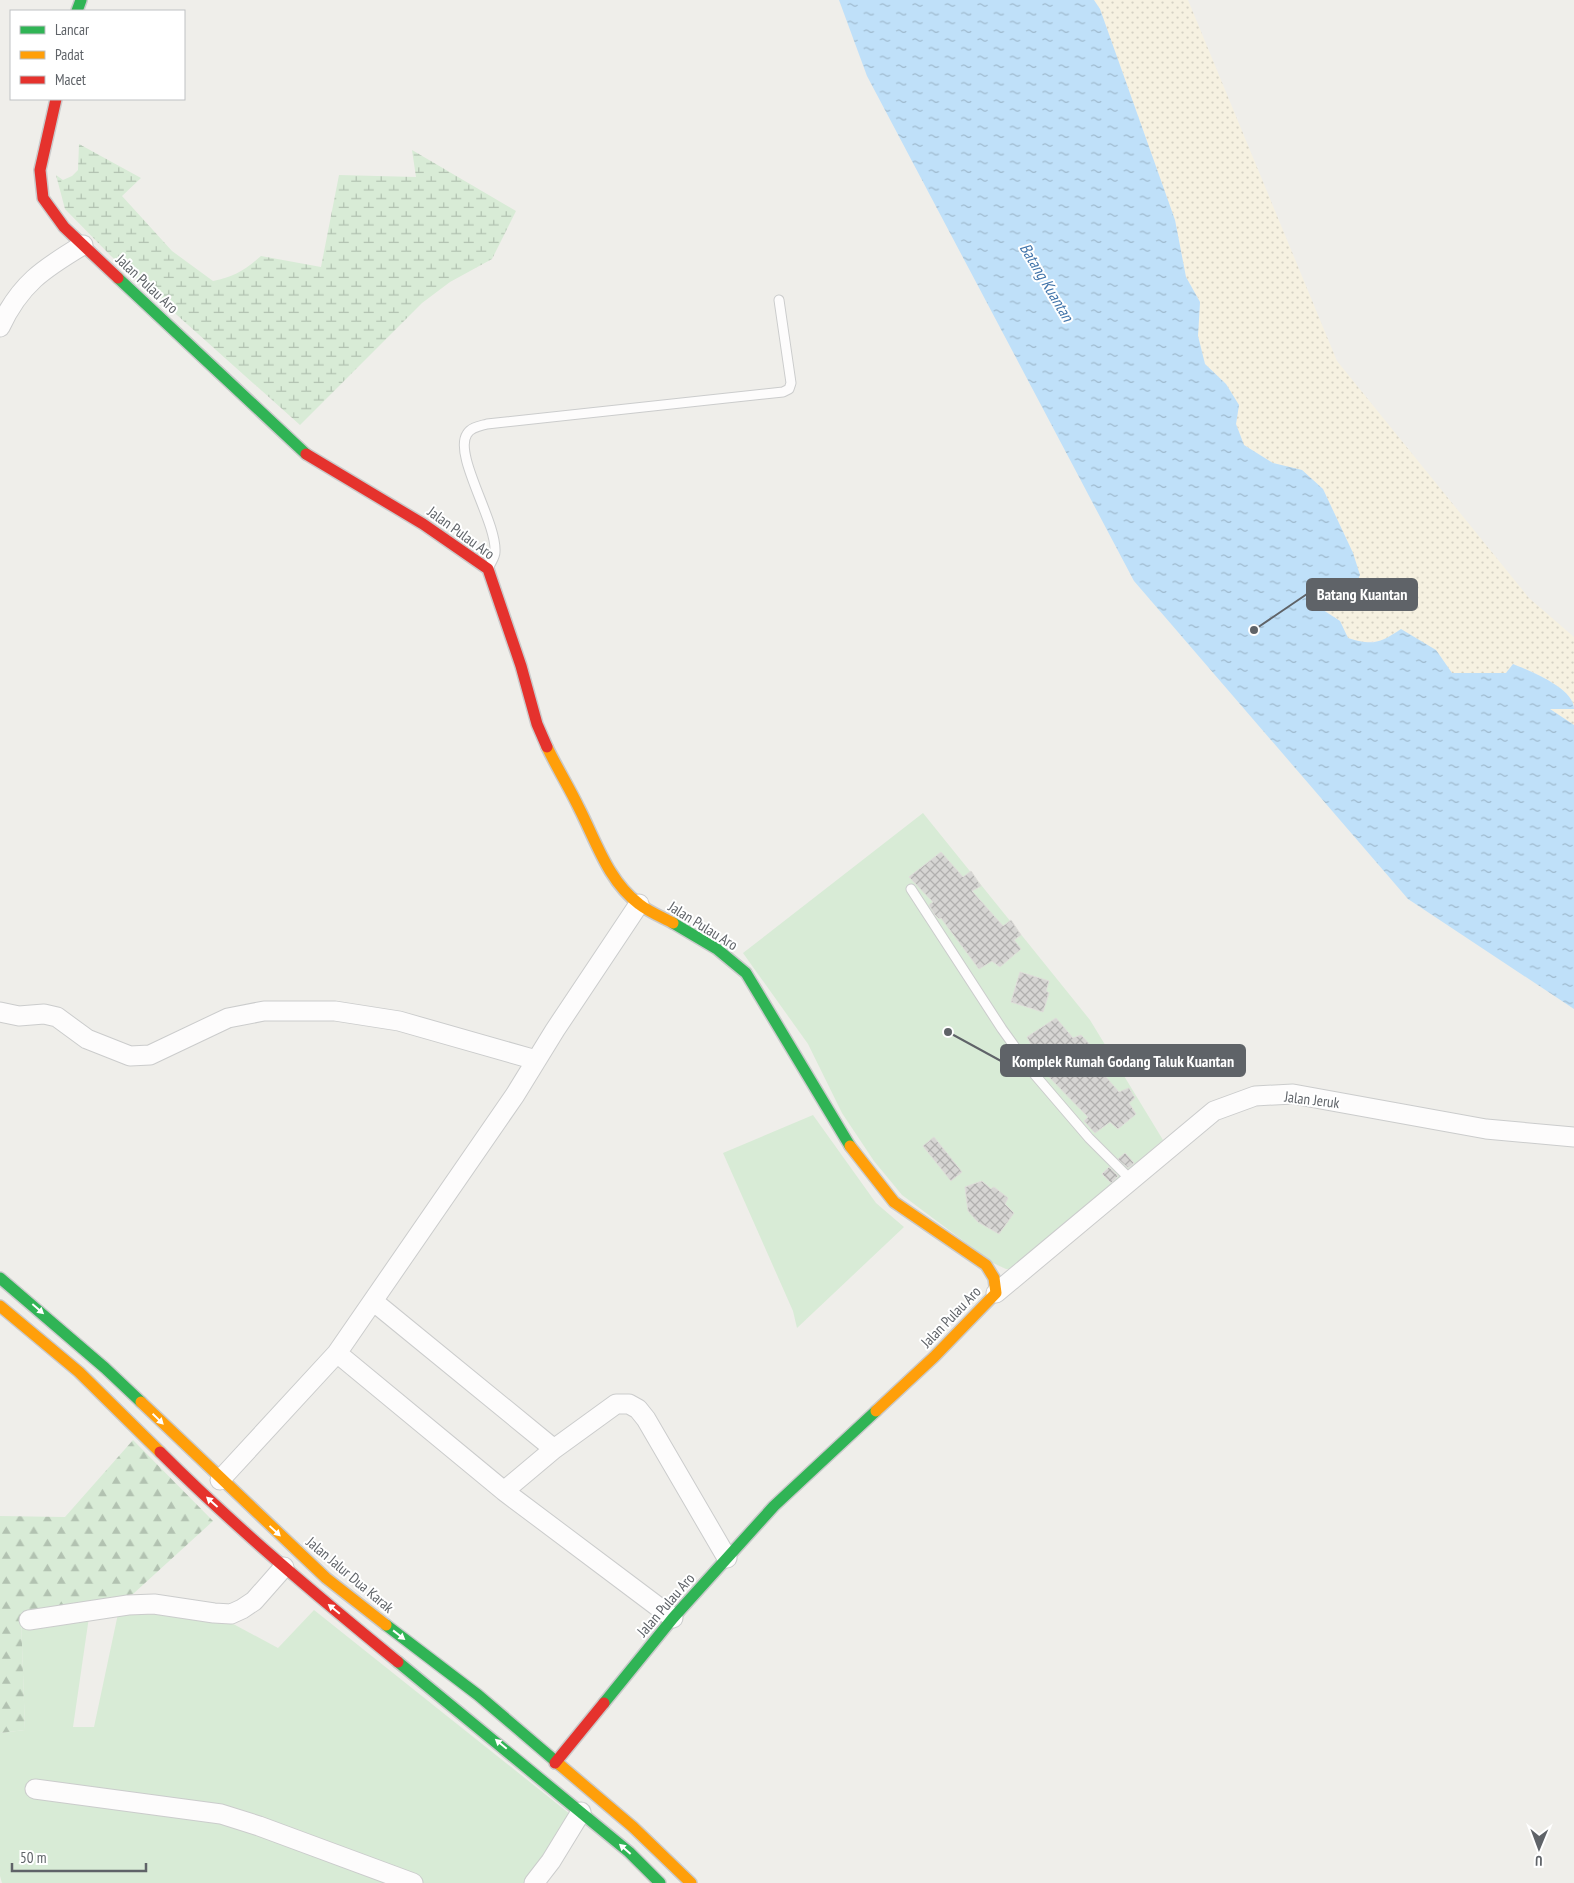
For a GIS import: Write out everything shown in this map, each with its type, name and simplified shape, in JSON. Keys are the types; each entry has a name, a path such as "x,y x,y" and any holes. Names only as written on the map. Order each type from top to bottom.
{"street":[{"name":"Jalan Pulau Aro","path":"56,100 40,170 43,198 64,227 310,457 423,524 488,569 541,732 560,774 580,808 598,850 620,885 639,904 717,949 746,973 856,1155 894,1202 986,1265 994,1278 996,1293 934,1357 774,1506 673,1618 555,1763"},
{"path":"0,327 8,310 26,286 46,267 82,244"},
{"path":"220,1480 337,1353 515,1095 555,1030 639,904"},
{"path":"0,1012 19,1016 44,1014 57,1017 87,1039 130,1056 150,1055 228,1018 264,1011 335,1010 399,1021 536,1060"},
{"name":"Jalan Jeruk","path":"996,1293 1214,1111 1255,1096 1293,1094 1486,1129 1574,1137"},
{"name":"Jalan Jalur Dua Karak","path":"0,1278 105,1368 220,1480 326,1578 478,1695 555,1763 633,1827 691,1883"},
{"path":"373,1301 554,1449"},
{"path":"0,1306 79,1372 191,1483 284,1567 581,1812 628,1852 660,1883"},
{"path":"337,1353 504,1491 673,1618"},
{"path":"504,1491 554,1449 616,1404 629,1404 638,1409 646,1419 727,1558"},
{"path":"29,1620 128,1605 154,1604 214,1614 231,1614 254,1601 284,1567"},
{"path":"35,1789 221,1814 259,1826 413,1883"},
{"path":"534,1883 551,1861 581,1812"}],"lane":[{"path":"488,569 495,554 492,531 464,454 464,440 472,429 487,424 783,392 789,389 791,383 780,300"},
{"path":"911,889 1002,1029 1035,1075 1089,1138 1131,1180"}],"green space":[{"path":"79,144 141,178 122,196 172,251 213,281 239,272 261,256 321,267 339,175 416,177 412,150 516,211 492,259 450,282 422,303 300,425 111,256 65,209 56,175 63,180 72,176 78,170"},
{"path":"923,813 1090,1020 1163,1140 1014,1269 1006,1269 993,1263 902,1195 874,1161 842,1113 808,1044 743,953"},
{"path":"813,1115 876,1203 904,1227 797,1328 793,1311 723,1153"},
{"path":"133,1440 213,1521 133,1594 21,1617 25,1730 0,1733 0,1516 65,1517"},
{"path":"91,1603 73,1727 94,1727 119,1609 224,1619 278,1648 314,1610 580,1822 545,1883 2,1883 0,1876 0,1733 25,1730 21,1617"}],"sand":[{"path":"1094,0 1188,0 1337,361 1529,598 1574,637 1574,705 1570,698 1556,685 1539,675 1513,664 1506,673 1452,673 1436,650 1383,641 1362,642 1348,638 1340,621 1323,609 1329,601 1359,575 1353,553 1323,489 1302,470 1273,463 1244,445 1236,424 1239,405 1226,384 1205,364 1198,336 1200,302 1186,277 1175,220 1100,9"},
{"path":"1549,709 1574,709 1574,725"}],"water":[{"path":"839,0 1094,0 1100,9 1175,220 1186,277 1200,302 1198,336 1205,364 1226,384 1239,405 1236,424 1244,445 1273,463 1302,470 1323,489 1353,553 1360,575 1349,599 1329,601 1323,610 1340,621 1348,638 1364,642 1376,642 1401,629 1436,650 1452,673 1506,673 1513,664 1550,681 1567,694 1572,701 1574,709 1550,709 1574,725 1574,1009 1408,899 1134,581 867,76"}],"building":[{"path":"941,852 963,877 971,871 981,886 972,891 1003,926 1011,920 1021,935 1014,940 1021,949 1000,967 992,961 979,969 941,918 939,919 935,915 929,905 933,902 909,877"},
{"path":"1020,972 1049,981 1046,991 1049,993 1043,1012 1011,1002"},
{"path":"1056,1018 1073,1038 1081,1035 1093,1048 1086,1054 1119,1092 1129,1088 1135,1098 1129,1103 1136,1114 1118,1129 1110,1122 1095,1133 1084,1121 1088,1117 1048,1076 1027,1037"},
{"path":"934,1137 962,1172 951,1181 923,1146"},
{"path":"1125,1153 1134,1163 1128,1168 1118,1159"},
{"path":"1109,1167 1118,1176 1111,1183 1102,1174"},
{"path":"982,1181 991,1189 994,1187 1008,1198 1005,1204 1014,1213 999,1234 978,1222 968,1211 965,1187"}],"traffic: fast":[{"path":"77,10 81,0"},
{"path":"118,278 306,454"},
{"path":"673,923 717,949 746,973 850,1146"},
{"path":"0,1278 105,1368 141,1402"},
{"path":"604,1703 673,1618 774,1506 876,1411"},
{"path":"386,1625 478,1695 560,1765"},
{"path":"398,1662 629,1852 660,1883"}],"traffic: slow":[{"path":"547,747 604,860 619,884 628,895 643,907 673,923"},
{"path":"850,1146 894,1202 986,1265 994,1278 996,1293 934,1357 876,1411"},
{"path":"0,1306 79,1372 160,1452"},
{"path":"141,1402 326,1578 386,1625"},
{"path":"560,1765 633,1827 691,1883"}],"traffic: jam":[{"path":"56,100 40,170 43,198 64,227 118,278"},
{"path":"306,454 423,524 488,569 521,666 537,724 547,747"},
{"path":"160,1452 276,1560 398,1662"},
{"path":"555,1763 604,1703"}],"place":[{"name":"Batang Kuantan","path":"1254,630"},
{"name":"Komplek Rumah Godang Taluk Kuantan","path":"948,1032"}]}
